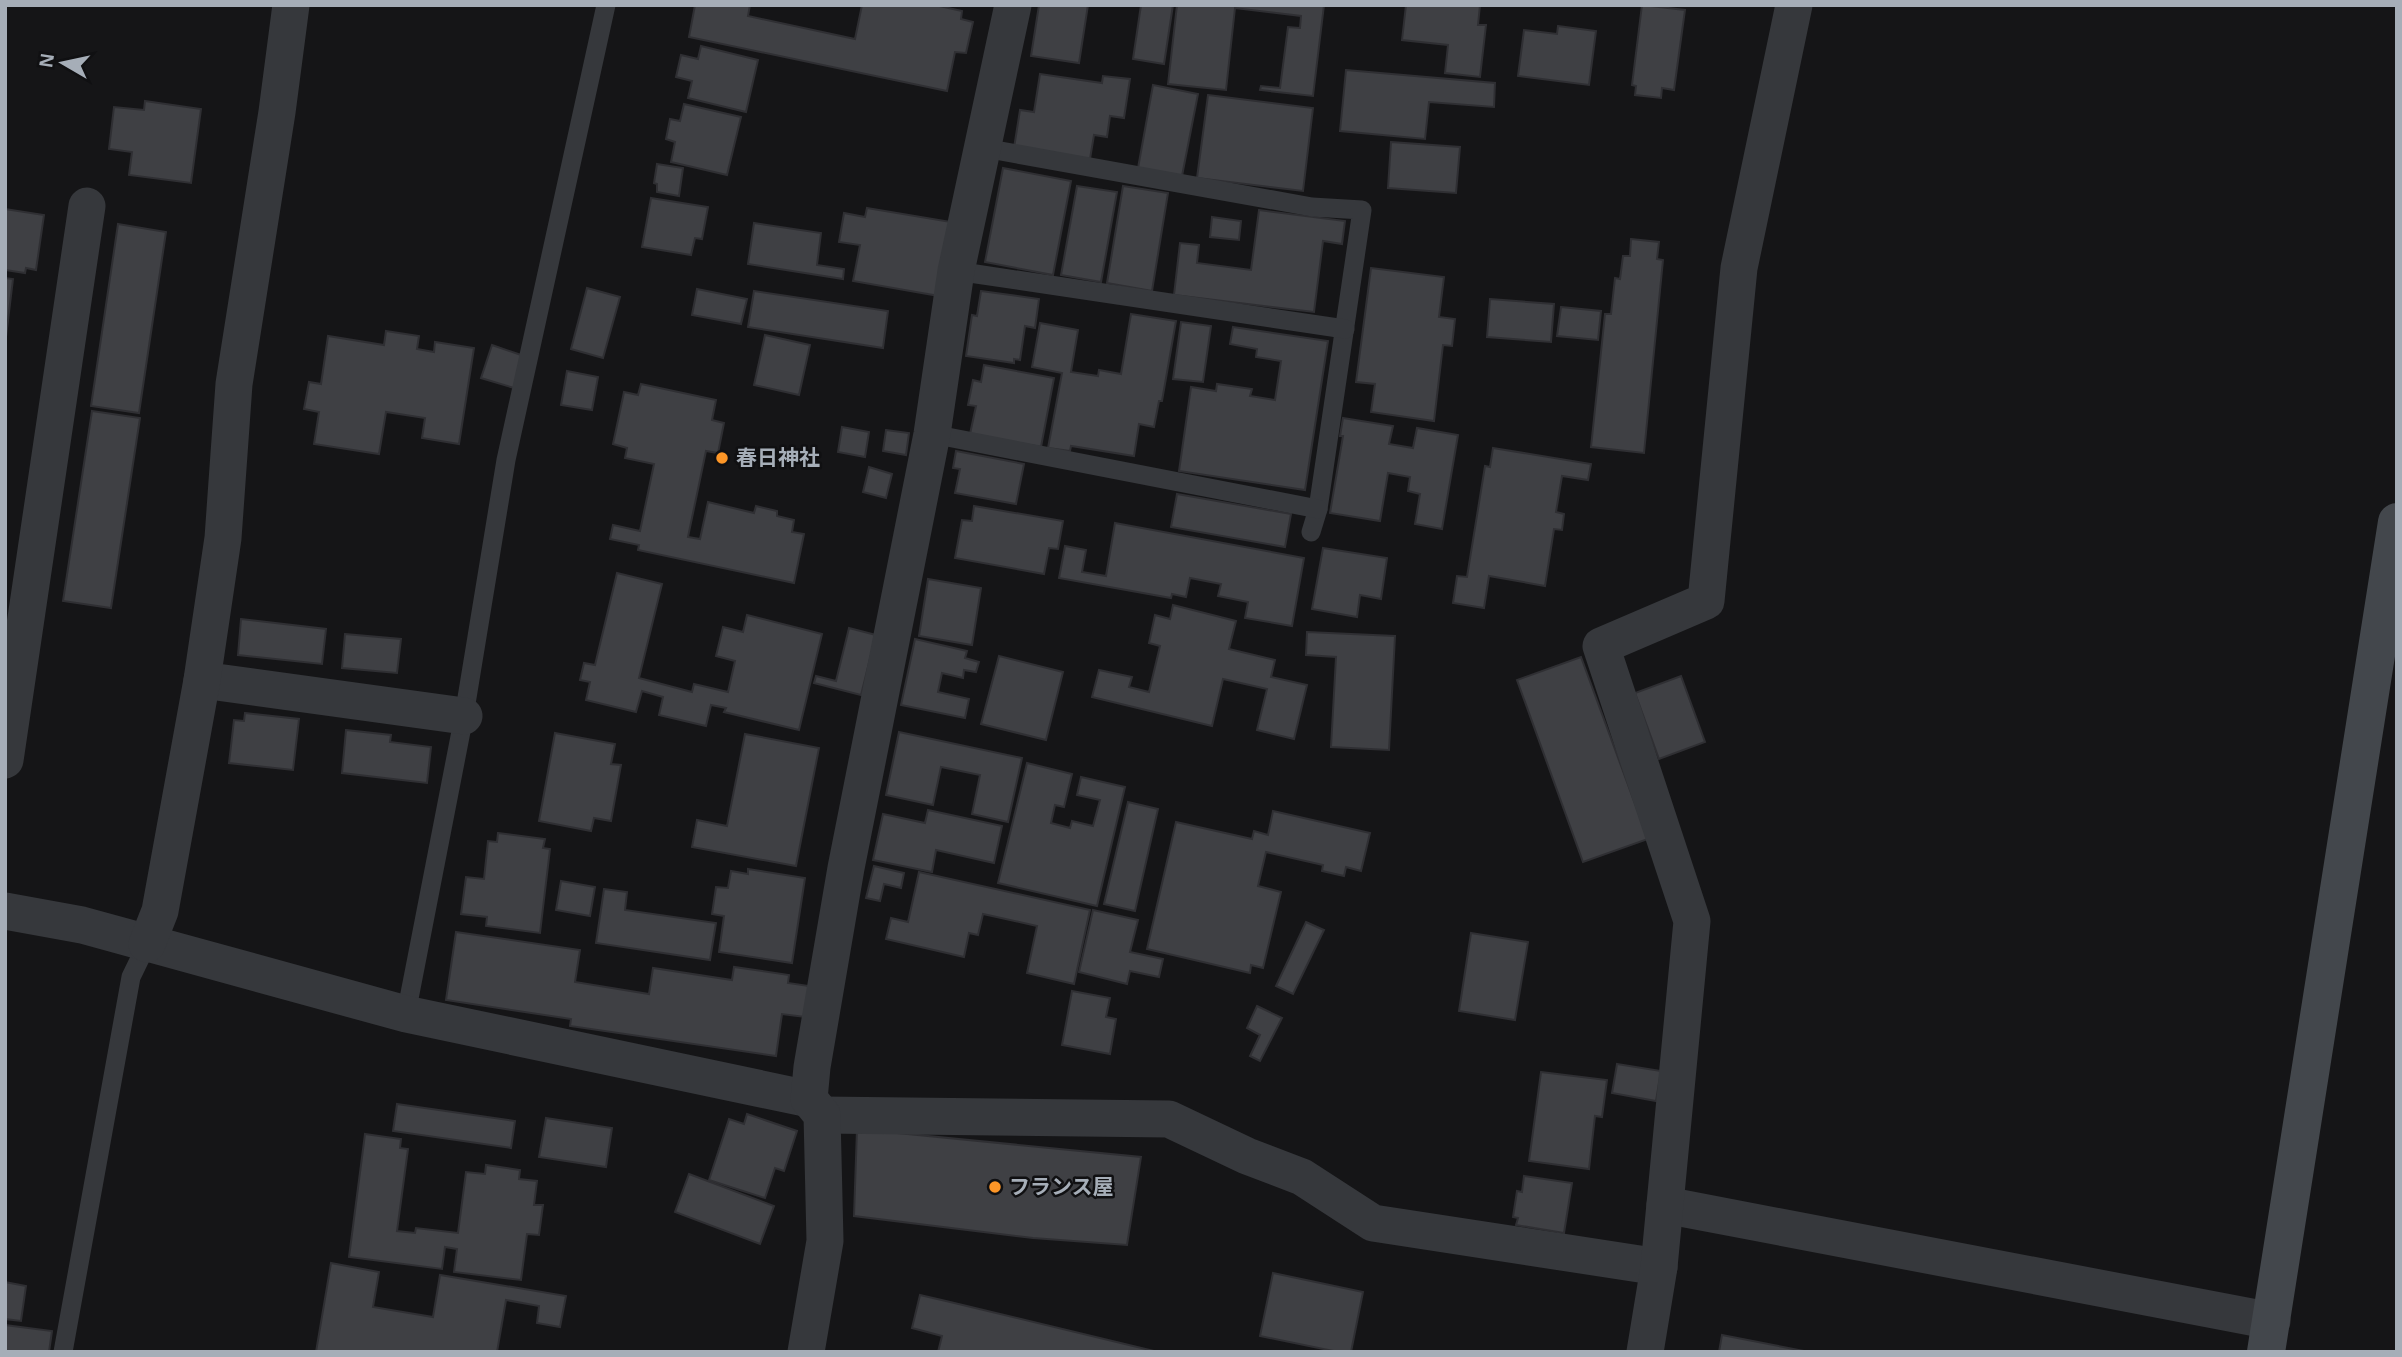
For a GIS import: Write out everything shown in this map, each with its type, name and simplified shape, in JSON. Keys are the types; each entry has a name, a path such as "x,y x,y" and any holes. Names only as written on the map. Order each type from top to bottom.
{"street":[{"path":"148,944 160,911 202,680 223,538 234,384 291,5"},
{"path":"806,1352 825,1241 812,1067 848,855 932,434 956,271 1013,5"},
{"path":"1645,1352 1659,1267 1692,920 1601,646 1706,601 1739,268 1794,5"},
{"path":"5,761 87,206"},
{"path":"1665,1205 2269,1336 2397,522"},
{"path":"202,680 464,716"},
{"path":"5,911 82,926 406,1014 816,1107 1169,1119 1247,1156 1303,1177 1373,1223 1659,1267"}],"lane":[{"path":"406,1014 464,716 506,460 606,5"},
{"path":"984,148 1312,207 1362,210 1318,509 1311,531"},
{"path":"956,271 1345,329"},
{"path":"932,434 1318,509"},
{"path":"63,1352 131,977 148,944"}],"building":[{"path":"695,5 750,5 748,16 855,39 862,5 935,5 962,11 961,19 973,22 966,53 955,52 947,91 689,37"},
{"path":"1039,5 1088,5 1079,63 1031,56"},
{"path":"1141,5 1173,5 1164,64 1133,59"},
{"path":"1177,5 1324,5 1313,96 1260,90 1261,86 1280,88 1288,27 1300,28 1301,16 1235,8 1226,90 1168,84"},
{"path":"1406,5 1480,5 1478,25 1486,25 1480,77 1445,73 1448,45 1402,40"},
{"path":"1642,5 1685,10 1674,90 1662,88 1661,98 1635,95 1636,86 1632,85"},
{"path":"1558,26 1596,31 1589,85 1518,76 1524,30 1557,34"},
{"path":"701,46 758,60 746,112 688,98 692,81 676,77 681,55 698,59"},
{"path":"1346,70 1495,83 1494,107 1429,102 1425,139 1340,131"},
{"path":"1040,74 1102,83 1103,76 1130,79 1124,118 1110,116 1107,137 1094,135 1090,159 1014,148 1020,110 1034,112"},
{"path":"1153,85 1198,94 1182,176 1138,168"},
{"path":"1208,95 1313,108 1303,191 1197,178"},
{"path":"145,101 201,109 191,183 129,175 132,152 109,149 114,107 144,110"},
{"path":"684,104 741,117 727,175 671,162 675,142 666,139 670,119 680,121"},
{"path":"1391,142 1460,147 1456,193 1388,188"},
{"path":"657,164 683,168 679,196 657,192 657,184 654,183"},
{"path":"1003,168 1071,181 1053,275 985,262"},
{"path":"1077,186 1117,192 1101,282 1061,275"},
{"path":"1123,186 1168,193 1152,291 1107,283"},
{"path":"651,198 708,207 702,239 695,238 691,255 642,247"},
{"path":"867,208 951,222 939,296 853,281 860,245 839,242 844,213 865,217"},
{"path":"5,209 44,215 36,270 26,268 25,273 5,270"},
{"path":"1259,210 1345,221 1342,244 1323,241 1314,312 1174,295 1180,243 1199,245 1197,263 1251,270"},
{"path":"1212,217 1241,221 1239,240 1210,237"},
{"path":"754,223 821,233 817,265 844,269 843,279 748,264"},
{"path":"118,224 166,232 139,413 91,406"},
{"path":"1631,239 1659,242 1657,259 1663,260 1644,453 1591,447 1605,314 1611,314 1615,278 1620,279 1623,256 1630,256"},
{"path":"1371,268 1444,277 1439,317 1455,319 1452,346 1443,345 1434,421 1371,412 1375,384 1356,382"},
{"path":"5,278 13,279 6,337 5,337"},
{"path":"587,288 620,297 603,358 571,349"},
{"path":"697,289 747,299 741,324 692,315"},
{"path":"754,291 888,311 883,348 748,327"},
{"path":"981,291 1039,299 1035,328 1025,326 1020,360 1014,359 1014,363 966,356 972,315 977,316"},
{"path":"1490,299 1554,304 1551,342 1487,337"},
{"path":"1561,307 1601,311 1598,340 1557,336"},
{"path":"1131,314 1176,321 1162,401 1159,401 1154,427 1139,424 1134,456 1071,446 1070,451 1048,448 1062,373 1032,367 1040,323 1078,330 1071,372 1098,376 1099,370 1121,374"},
{"path":"1181,322 1211,326 1203,382 1173,379"},
{"path":"1233,327 1328,341 1305,490 1179,471 1191,387 1216,391 1217,384 1252,389 1250,396 1275,400 1281,361 1256,357 1257,349 1230,344"},
{"path":"386,331 419,336 417,349 434,352 435,342 474,348 459,444 422,438 425,418 386,412 379,454 314,444 319,412 304,409 309,382 321,384 328,336 384,345"},
{"path":"765,335 810,345 799,395 754,385"},
{"path":"492,345 524,356 514,388 481,378"},
{"path":"984,365 1054,378 1041,447 970,434 976,406 968,405 973,380 981,382"},
{"path":"567,371 598,377 592,410 561,405"},
{"path":"641,384 716,400 712,420 724,423 718,453 706,451 688,537 700,539 708,502 754,513 756,506 777,511 777,516 794,520 792,532 804,534 794,583 638,550 639,545 610,539 613,525 640,531 654,464 625,458 627,448 613,444 624,392 638,395"},
{"path":"92,411 140,418 111,608 63,601"},
{"path":"1343,418 1393,426 1389,444 1413,448 1417,428 1458,435 1442,529 1415,524 1420,494 1408,491 1410,477 1388,473 1380,521 1330,513 1343,436 1340,436"},
{"path":"842,427 869,432 865,457 838,452"},
{"path":"886,430 909,433 906,455 883,451"},
{"path":"1493,448 1591,464 1588,480 1562,476 1556,512 1564,514 1562,530 1554,529 1545,586 1489,576 1484,608 1453,603 1457,576 1467,577 1485,466 1490,467"},
{"path":"956,451 1024,464 1016,504 955,493 960,469 953,468"},
{"path":"869,467 892,474 886,498 863,492"},
{"path":"1177,494 1291,514 1285,547 1171,527"},
{"path":"974,506 1063,521 1058,549 1049,548 1044,574 955,558 962,520 972,521"},
{"path":"1115,523 1304,558 1292,626 1245,618 1248,602 1218,596 1221,584 1190,578 1186,597 1172,594 1171,598 1059,578 1065,546 1086,550 1082,572 1106,576"},
{"path":"1323,548 1387,558 1381,599 1360,595 1357,617 1312,609"},
{"path":"617,573 662,584 639,678 692,692 694,684 728,692 735,661 716,656 723,627 743,632 747,615 822,634 799,730 724,712 726,708 711,705 706,726 659,715 663,697 642,691 636,712 586,700 590,682 580,680 584,663 595,665"},
{"path":"928,579 981,588 972,645 919,636"},
{"path":"1173,605 1236,621 1229,649 1275,660 1271,677 1307,685 1294,739 1257,730 1267,689 1223,679 1212,726 1092,697 1099,670 1132,677 1129,687 1149,692 1160,646 1149,643 1155,615 1170,619"},
{"path":"241,619 326,629 322,664 238,655"},
{"path":"849,628 876,635 861,695 814,683 816,676 836,681"},
{"path":"1307,632 1395,636 1389,750 1331,747 1336,657 1306,655"},
{"path":"345,634 401,639 397,673 342,668"},
{"path":"915,639 967,651 965,658 979,662 976,672 964,670 963,678 942,673 938,692 969,699 965,718 901,705"},
{"path":"999,656 1063,672 1046,740 981,724"},
{"path":"1581,657 1648,839 1583,862 1517,680"},
{"path":"1681,676 1705,742 1659,759 1635,693"},
{"path":"245,713 299,719 293,770 229,763 234,720 244,721"},
{"path":"346,730 391,735 390,742 431,747 427,783 342,773"},
{"path":"899,732 1022,758 1008,822 972,814 980,775 941,767 933,805 886,795"},
{"path":"555,733 615,744 611,764 621,765 611,821 594,818 591,831 539,821"},
{"path":"745,734 819,748 796,866 692,847 697,820 727,826"},
{"path":"1027,763 1072,774 1064,807 1055,805 1051,823 1070,828 1072,821 1093,826 1100,800 1077,795 1081,777 1125,787 1097,906 998,883"},
{"path":"1128,802 1158,809 1135,911 1104,904"},
{"path":"928,810 1002,826 994,863 936,850 932,872 873,860 883,814 925,823"},
{"path":"1273,811 1370,833 1361,871 1346,867 1344,876 1322,871 1323,865 1266,852 1258,886 1281,892 1263,968 1251,965 1250,973 1147,949 1176,822 1252,839 1254,831 1268,835"},
{"path":"498,833 545,839 543,848 550,849 540,933 486,926 487,917 461,914 466,877 484,879 488,841 497,842"},
{"path":"874,866 904,873 901,888 884,884 880,901 866,898"},
{"path":"748,869 805,878 792,963 719,952 724,916 712,914 716,887 728,888 731,871 748,874"},
{"path":"919,872 1090,910 1074,984 1027,973 1037,926 983,914 978,935 969,933 964,957 886,939 891,918 908,922"},
{"path":"561,881 595,887 590,916 556,910"},
{"path":"604,889 627,892 625,910 716,923 710,960 596,943"},
{"path":"1093,910 1138,920 1130,952 1163,959 1159,977 1130,971 1127,984 1079,972"},
{"path":"1306,922 1324,930 1293,994 1276,986"},
{"path":"456,932 580,950 575,982 649,994 653,968 732,980 734,967 789,975 788,983 809,986 805,1017 782,1014 776,1056 570,1026 571,1019 446,1000"},
{"path":"1471,933 1528,942 1515,1020 1459,1011"},
{"path":"1072,991 1110,998 1106,1017 1116,1019 1110,1054 1062,1045"},
{"path":"1257,1006 1282,1018 1260,1061 1250,1056 1260,1035 1247,1028"},
{"path":"1617,1064 1661,1071 1656,1101 1612,1093"},
{"path":"1541,1072 1607,1080 1602,1117 1595,1116 1589,1169 1529,1161"},
{"path":"397,1104 515,1121 511,1148 393,1131"},
{"path":"747,1114 797,1131 784,1171 775,1168 765,1198 709,1180 729,1119 744,1124"},
{"path":"546,1118 612,1128 606,1167 539,1157"},
{"name":"フランス屋","path":"857,1129 1141,1157 1127,1245 1033,1238 854,1216"},
{"path":"365,1134 401,1139 400,1148 408,1149 397,1231 415,1233 416,1228 458,1233 466,1172 485,1174 486,1165 520,1170 519,1179 537,1181 534,1205 543,1205 539,1235 527,1234 521,1280 454,1272 457,1249 445,1247 442,1269 349,1257"},
{"path":"689,1174 774,1206 760,1244 675,1212"},
{"path":"1524,1176 1572,1183 1564,1233 1516,1225 1518,1218 1513,1217 1517,1191 1522,1192"},
{"path":"331,1263 379,1272 373,1307 433,1317 440,1275 566,1296 560,1327 537,1323 539,1306 506,1300 497,1352 316,1352"},
{"path":"1273,1273 1363,1292 1351,1352 1338,1352 1260,1336"},
{"path":"5,1282 26,1286 21,1321 5,1319"},
{"path":"920,1295 1158,1352 938,1352 942,1336 912,1328"},
{"path":"5,1325 52,1331 49,1352 5,1352"},
{"path":"1722,1335 1809,1352 1719,1352"}],"place":[{"name":"春日神社","path":"722,458"},
{"name":"フランス屋","path":"995,1187"}]}
